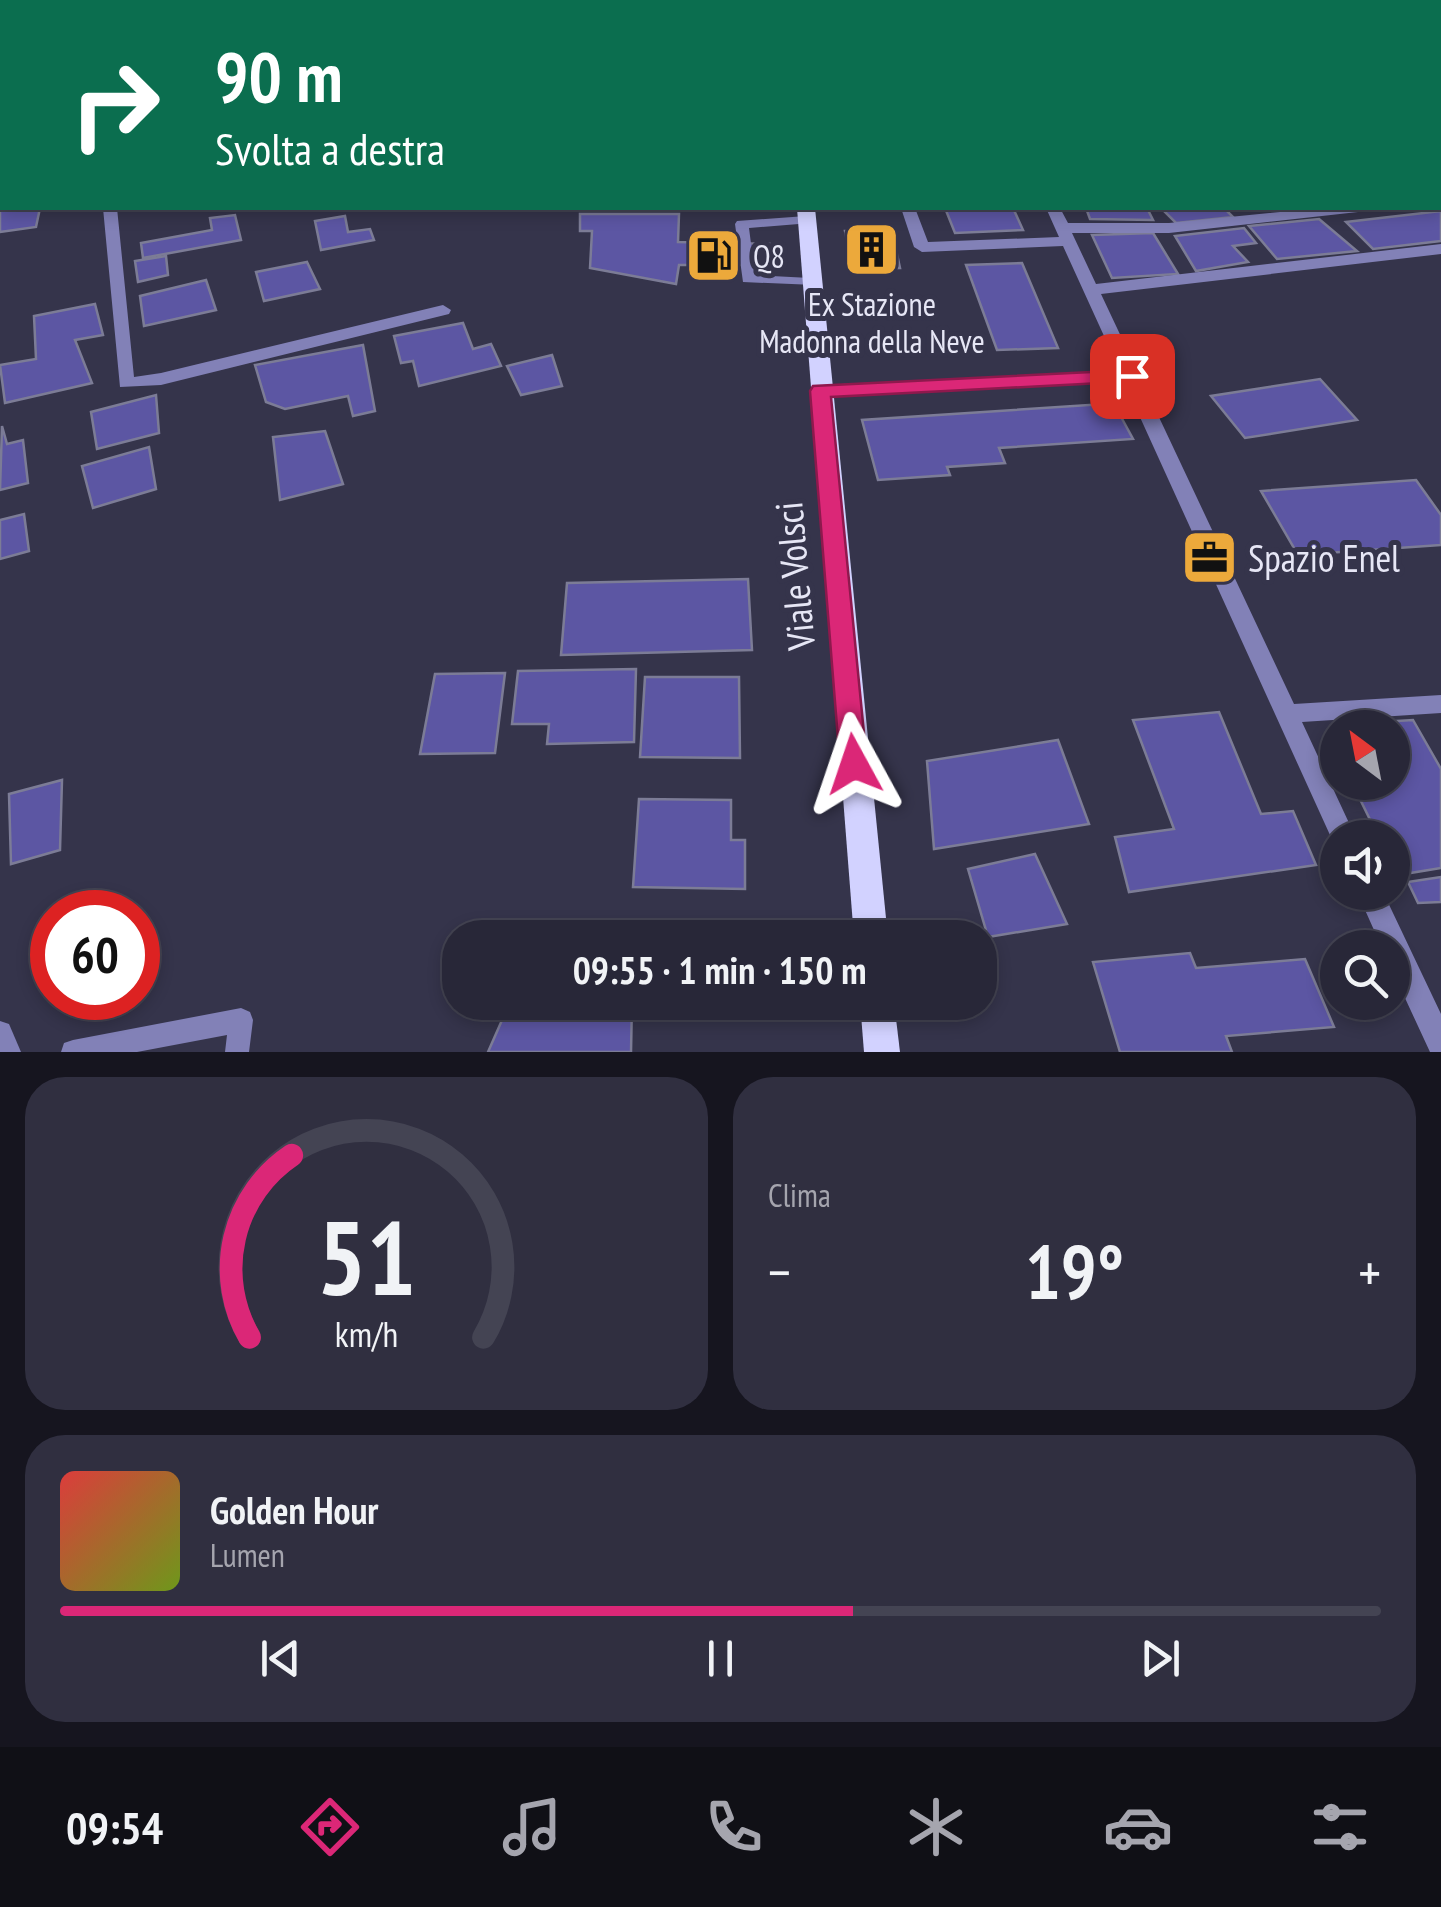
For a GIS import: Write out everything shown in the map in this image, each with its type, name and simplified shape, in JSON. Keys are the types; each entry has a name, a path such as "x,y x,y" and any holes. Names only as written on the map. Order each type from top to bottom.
{"main road":[{"name":"Viale Volsci","path":"806,214 869,920"},
{"path":"879,1020 882,1052"}],"street":[{"path":"110,210 126,383 161,380 443,310"},
{"path":"909,210 922,246 1169,228 1339,210"},
{"path":"1054,210 1336,820"},
{"path":"1091,290 1441,249"},
{"path":"820,391 1132,376"},
{"path":"1286,714 1441,704"},
{"path":"1378,910 1441,1044"}],"lane":[{"path":"806,214 742,224 748,280 810,282"},
{"path":"73,1052 241,1020 237,1052"},
{"path":"0,1033 9,1052"}],"building":[{"path":"0,210 40,210 36,227 0,232"},
{"path":"946,210 1014,210 1023,230 955,233"},
{"path":"1087,210 1148,210 1153,220 1090,219"},
{"path":"1163,210 1226,210 1233,217 1176,223"},
{"path":"1441,211 1441,241 1373,249 1346,222"},
{"path":"580,214 679,214 678,242 770,244 769,265 679,265 676,284 590,268 592,231 580,231"},
{"path":"235,215 241,240 143,258 141,243 212,230 210,218"},
{"path":"345,216 348,232 370,229 374,240 321,250 315,221"},
{"path":"1319,219 1357,251 1277,259 1249,226"},
{"path":"1244,228 1256,243 1233,246 1248,262 1196,271 1175,236"},
{"name":"Ex Stazione Madonna della Neve","path":"845,231 892,231 900,268 852,269"},
{"path":"1153,233 1178,274 1112,278 1092,235"},
{"path":"166,256 168,275 138,282 135,261"},
{"path":"307,262 320,289 264,301 256,272"},
{"path":"1022,263 1058,348 997,350 966,265"},
{"path":"206,280 216,310 144,326 140,296"},
{"path":"95,304 103,335 75,340 92,383 5,403 0,365 36,359 34,316"},
{"path":"463,323 473,349 491,344 501,366 419,386 413,361 401,363 394,336"},
{"path":"363,345 375,411 353,416 348,396 285,409 266,402 255,365"},
{"path":"552,355 562,386 521,395 507,366"},
{"path":"1320,379 1357,420 1245,438 1211,396"},
{"path":"156,395 159,433 97,449 91,412"},
{"path":"1104,404 1110,416 1120,415 1133,439 999,448 1005,463 947,467 950,475 878,480 862,420"},
{"path":"2,426 7,444 23,440 28,483 0,490"},
{"path":"325,431 343,484 280,500 273,437"},
{"path":"149,447 156,489 93,508 82,466"},
{"path":"1416,480 1441,515 1441,545 1298,555 1261,491"},
{"path":"24,514 29,551 0,559 0,520"},
{"path":"748,579 752,650 561,655 567,583"},
{"path":"636,669 634,742 547,744 549,724 512,724 518,671"},
{"path":"505,673 495,753 420,754 435,674"},
{"path":"645,677 739,677 740,758 640,757"},
{"path":"1219,712 1261,814 1293,811 1316,865 1129,892 1115,837 1174,829 1133,720"},
{"path":"1410,720 1441,769 1441,868 1410,873 1410,820 1370,820 1360,800 1410,800"},
{"path":"1058,740 1089,824 934,849 927,761"},
{"path":"62,780 60,850 11,864 9,794"},
{"path":"639,799 731,800 731,840 745,840 745,889 633,887"},
{"path":"1035,854 1067,924 997,936 997,920 983,920 968,869"},
{"path":"1441,877 1441,902 1418,903 1410,882"},
{"path":"1190,953 1196,968 1305,959 1320,994 1320,1020 1331,1020 1334,1027 1226,1036 1232,1052 1120,1052 1093,962"},
{"path":"502,1020 632,1020 631,1052 488,1052"}],"place":[{"name":"Ex Stazione Madonna della Neve","path":"872,250"},
{"name":"Q8","path":"714,256"},
{"name":"Spazio Enel","path":"1209,557"}],"route":[{"path":"854,764 820,391 1132,376"}]}
